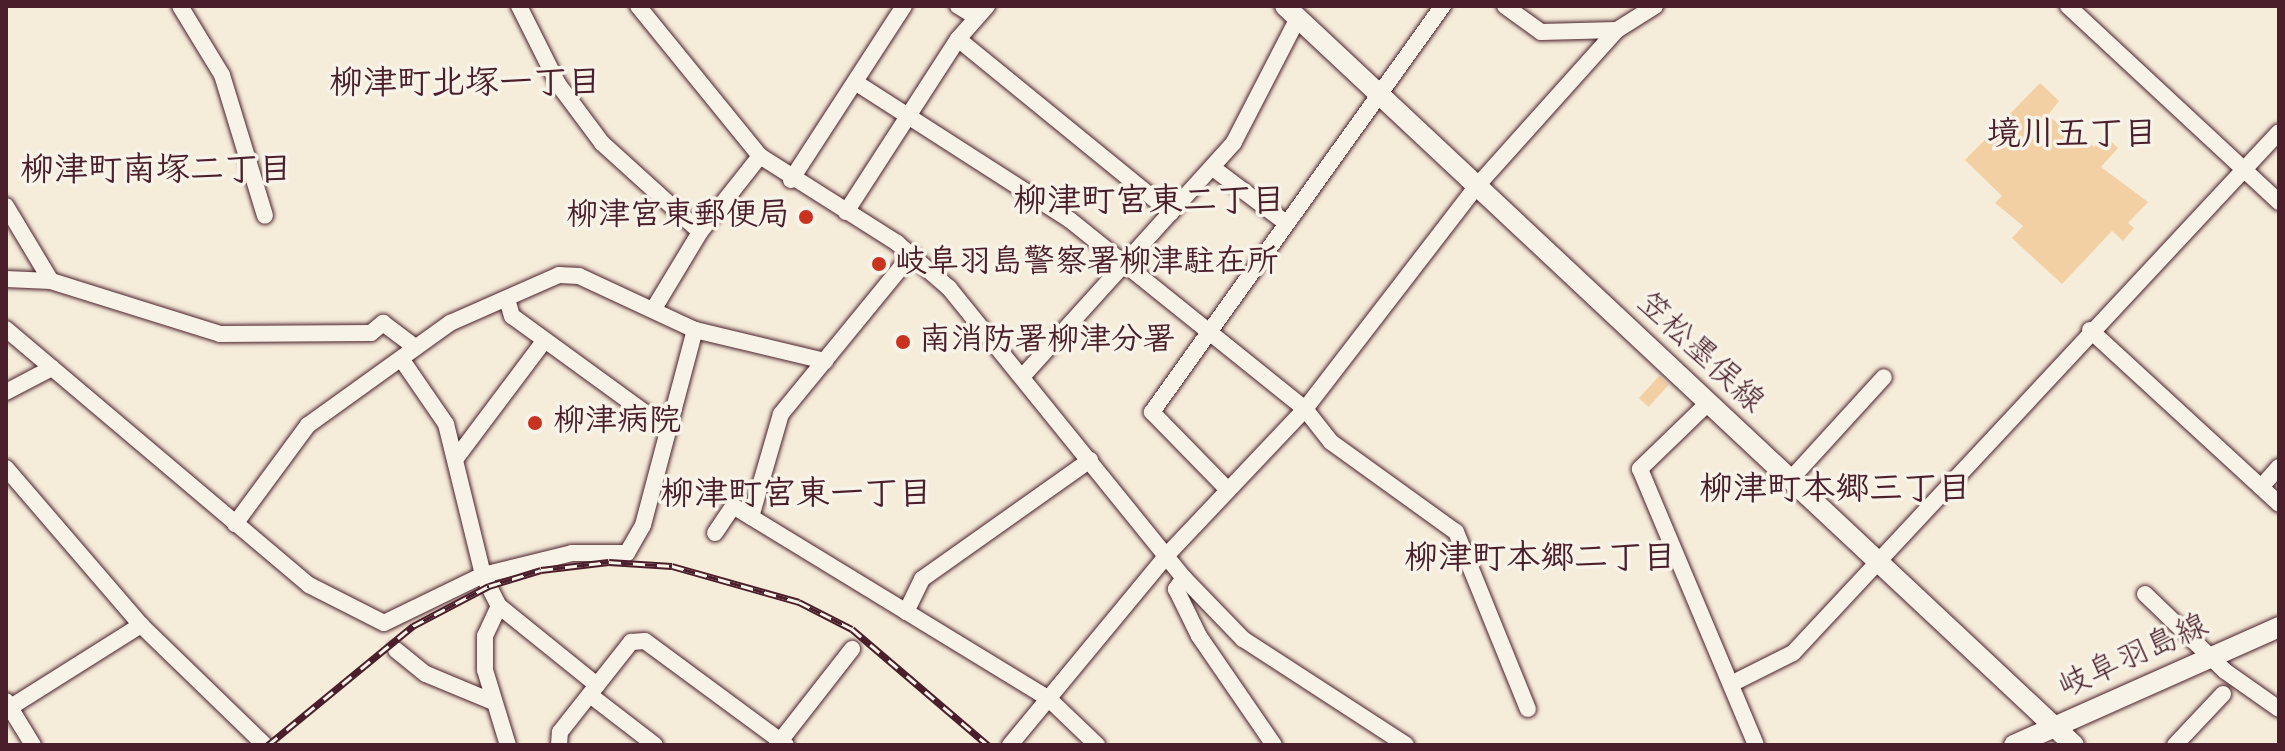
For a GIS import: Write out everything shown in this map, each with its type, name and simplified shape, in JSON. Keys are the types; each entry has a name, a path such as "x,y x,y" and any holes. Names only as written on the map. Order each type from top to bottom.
{"main road":[{"name":"笠松墨俣線","path":"1292,12 2074,745"},
{"name":"岐阜羽島線","path":"2014,745 2279,627"}],"street":[{"path":"180,6 222,75 265,216"},
{"path":"519,6 558,84 602,143 700,232"},
{"path":"638,6 760,156 791,180 912,254 949,288 1184,578 1273,663 1406,745"},
{"path":"791,180 904,6"},
{"path":"846,212 958,39 981,11 958,6"},
{"path":"1228,490 1152,412 1285,222 1443,6"},
{"path":"1505,6 1541,32 1617,30"},
{"path":"1010,745 1167,555 1305,409 1476,187 1617,30 1655,6"},
{"path":"2068,6 2279,202"},
{"path":"1022,377 1127,265 1234,142 1292,12"},
{"path":"958,39 1171,213"},
{"path":"855,82 1127,265 1305,409 1331,442 1456,532 1528,709"},
{"path":"1733,683 1793,653 2090,330 2279,132"},
{"path":"653,310 700,232 760,156"},
{"path":"1213,168 1285,222"},
{"path":"6,206 51,281"},
{"path":"751,517 781,414 912,254"},
{"path":"235,524 308,425 402,360 414,346 559,275 579,276 695,330 825,361"},
{"path":"6,279 51,281 220,334 371,333 383,323 414,346"},
{"path":"507,299 512,316 647,414 670,423"},
{"path":"6,329 309,585 384,623 483,575 572,553 627,553 643,525 695,330"},
{"path":"2090,330 2279,504"},
{"path":"457,457 545,340"},
{"path":"402,360 446,424 457,457 483,575 499,606 655,745"},
{"path":"6,392 52,368"},
{"path":"1790,480 1884,377"},
{"path":"1708,403 1640,469 1733,683 1756,745"},
{"path":"906,612 922,579 1090,460"},
{"path":"2261,487 2279,467"},
{"path":"6,468 141,625 265,745"},
{"path":"715,533 733,506 1048,698 1097,745"},
{"path":"1184,578 1176,589 1199,636 1274,745"},
{"path":"2145,594 2211,657 2279,709"},
{"path":"499,606 485,636 491,701 508,745"},
{"path":"33,745 8,706 141,625"},
{"path":"559,745 560,732 631,642 645,641 781,744 852,649"},
{"path":"396,650 449,687 491,701"},
{"path":"2175,745 2223,694"}],"building":[{"path":"2040,83 2059,101 2048,115 2082,144 2086,139 2094,147 2105,136 2118,148 2101,167 2148,202 2128,223 2134,228 2123,241 2112,231 2062,284 2012,238 2023,226 1995,203 2002,196 1965,160"},
{"path":"1659,376 1669,385 1649,407 1639,398"}],"railway":[{"path":"268,745 413,626 489,586 541,570 609,562 672,566 799,602 852,629 988,745"}],"place":[{"name":"柳津宮東郵便局","path":"806,217"},
{"name":"岐阜羽島警察署柳津駐在所","path":"879,264"},
{"name":"南消防署柳津分署","path":"903,342"},
{"name":"柳津病院","path":"535,423"}],"district":[{"name":"柳津町北塚一丁目","path":"465,86"},
{"name":"境川五丁目","path":"2072,137"},
{"name":"柳津町南塚二丁目","path":"156,173"},
{"name":"柳津町宮東二丁目","path":"1149,204"},
{"name":"柳津町本郷三丁目","path":"1835,492"},
{"name":"柳津町宮東一丁目","path":"796,497"},
{"name":"柳津町本郷二丁目","path":"1540,561"}]}
